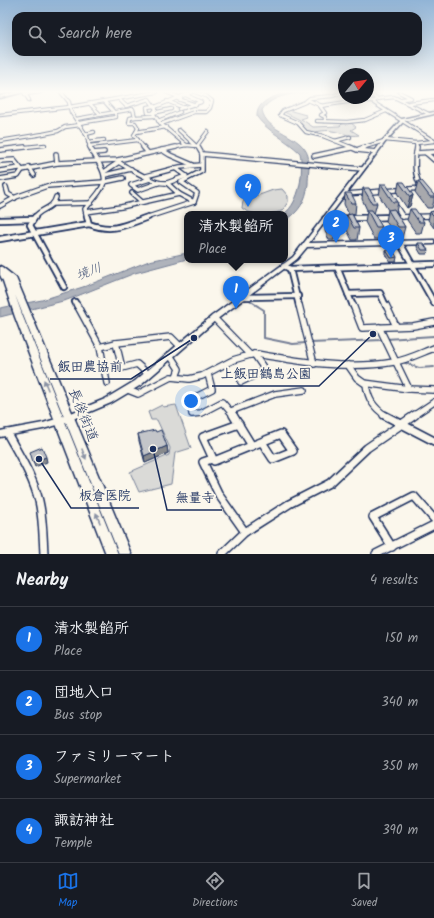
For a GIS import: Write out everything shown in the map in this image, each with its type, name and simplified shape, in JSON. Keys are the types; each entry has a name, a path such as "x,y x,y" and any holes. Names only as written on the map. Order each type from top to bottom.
{"main road":[{"name":"長後街道","path":"0,268 12,278 17,300"},
{"name":"長後街道","path":"0,271 5,277 17,300 65,419 125,554"},
{"name":"長後街道","path":"65,419 112,554"}],"street":[{"path":"83,118 76,119 86,134 89,146 104,174 104,182 99,194 85,209 90,224"},
{"path":"0,141 56,132 65,127 111,118"},
{"path":"131,118 130,123 135,123 138,128 134,135 148,153"},
{"path":"156,118 161,124 186,145"},
{"path":"158,121 167,118"},
{"path":"161,124 175,118"},
{"path":"286,118 298,123 306,132 357,150 376,152"},
{"path":"317,121 348,122 370,118"},
{"path":"399,118 434,141"},
{"path":"44,554 43,528 38,501 24,465 4,434 65,419 108,401 128,390 214,318 287,268 306,245 384,140 403,120 413,118"},
{"path":"136,132 166,128"},
{"path":"179,130 197,146 202,154 202,169 200,173 181,182 197,193 194,202"},
{"path":"197,146 208,131"},
{"path":"86,134 94,132"},
{"path":"335,141 350,137"},
{"path":"88,142 104,140"},
{"path":"89,146 138,140"},
{"path":"357,150 384,140 416,143 434,141"},
{"path":"416,143 416,153 414,157 418,174 416,179 426,192"},
{"path":"0,150 45,145"},
{"path":"0,171 30,168 57,162 118,161 186,145 197,146"},
{"path":"314,156 351,148"},
{"path":"162,150 170,157 193,165"},
{"path":"93,153 104,152"},
{"path":"416,153 434,152"},
{"path":"426,153 434,160"},
{"path":"56,154 57,162"},
{"path":"202,154 362,169"},
{"path":"0,161 12,160 20,169"},
{"path":"118,161 123,166 133,169 158,183"},
{"path":"104,174 118,161"},
{"path":"146,176 175,168 201,164"},
{"path":"30,168 34,175"},
{"path":"150,179 131,185 138,190 158,183 167,183 186,176 175,168"},
{"path":"0,179 18,176 20,169"},
{"path":"104,174 133,169"},
{"path":"0,206 15,198 47,186 65,183 104,182 123,178"},
{"path":"167,183 179,194 194,202"},
{"path":"6,187 8,194 15,198"},
{"path":"344,194 388,193 422,188"},
{"path":"132,193 142,202"},
{"path":"86,212 179,194"},
{"path":"56,197 56,201 49,209 37,213 30,224 64,287"},
{"path":"392,199 403,217"},
{"path":"0,239 33,232 60,230 90,224 103,229 110,229 194,202"},
{"path":"53,204 91,203"},
{"path":"325,219 434,216"},
{"path":"0,220 33,219"},
{"path":"306,245 434,242"},
{"path":"400,243 434,303"},
{"path":"287,268 434,264"},
{"path":"337,267 362,328 434,322"},
{"path":"287,268 298,296 314,364"},
{"path":"348,294 380,294 396,326"},
{"path":"243,297 298,296"},
{"path":"74,302 100,347 107,382"},
{"path":"214,318 252,355 265,370 241,382"},
{"path":"379,327 394,362 409,389"},
{"path":"100,347 116,343 171,337 180,346"},
{"path":"116,343 122,368 137,364 148,374"},
{"path":"128,390 138,394 171,377 189,379 208,374 233,360 252,355 314,364 348,366 394,362 434,348"},
{"path":"170,355 179,369 176,377"},
{"path":"348,366 357,378 366,384 409,389 434,390"},
{"path":"208,374 212,389 190,400 192,414 201,413 222,402 231,412 252,446"},
{"path":"366,384 368,396 372,404 400,424 434,442"},
{"path":"231,412 265,397 285,391 304,390"},
{"path":"222,554 245,532 289,504 330,482 367,448 434,402"},
{"path":"212,459 203,437 239,424"},
{"path":"245,532 219,495 202,462 212,459 214,461 280,434 293,451 273,459 262,442"},
{"path":"392,547 373,517 414,496 434,519"},
{"path":"376,554 434,525"}],"shaded area":[{"path":"258,118 265,118 270,124 299,143 309,159 306,196 298,210 288,219 287,211 294,202 300,186 300,153"},
{"path":"296,118 304,118 301,119 313,127 340,126 350,122 356,127 351,130 359,135 348,135 329,131 306,131 300,120"},
{"path":"282,189 288,196 288,202 282,211 247,211 242,208 243,201 273,190"},
{"path":"184,254 184,260 135,273 67,300 0,317 0,308 42,300 86,286 149,261"},
{"path":"162,405 163,407 176,405 191,448 175,453 171,484 139,492 130,472 169,455 170,448 157,420 151,420 148,412"}],"building":[{"path":"418,181 422,181 434,197 430,197"},
{"path":"399,182 404,182 413,195 410,197"},
{"path":"381,184 386,184 398,202 393,202"},
{"path":"363,188 369,188 377,203 372,203"},
{"path":"345,193 351,193 356,203 351,203"},
{"path":"394,209 405,227 398,227 388,210"},
{"path":"410,209 415,209 424,222 419,222"},
{"path":"367,210 372,210 382,227 376,227"},
{"path":"352,214 359,228 354,228 347,215"},
{"path":"327,219 332,219 336,229 331,228"},
{"path":"418,243 423,243 428,250 422,250"},
{"path":"386,250 393,250 397,257 391,258"},
{"path":"155,430 156,432 161,430 167,446 144,456 138,434"},
{"path":"42,447 46,457 33,462 30,452"}],"waterway":[{"path":"249,300 258,306"},
{"path":"256,305 264,310 264,338 293,344 306,343"},
{"path":"386,339 434,336"},
{"path":"310,343 382,340"},
{"path":"403,362 419,368 434,367"}],"place":[{"name":"諏訪神社","path":"248,207"},
{"name":"団地入口","path":"336,243"},
{"name":"ファミリーマート","path":"391,258"},
{"name":"清水製餡所","path":"236,309"},
{"name":"上飯田鶴島公園","path":"373,334"},
{"name":"飯田農協前","path":"194,338"},
{"name":"無量寺","path":"153,449"},
{"name":"板倉医院","path":"39,459"}],"water label":[{"name":"境川","path":"89,272"}]}
